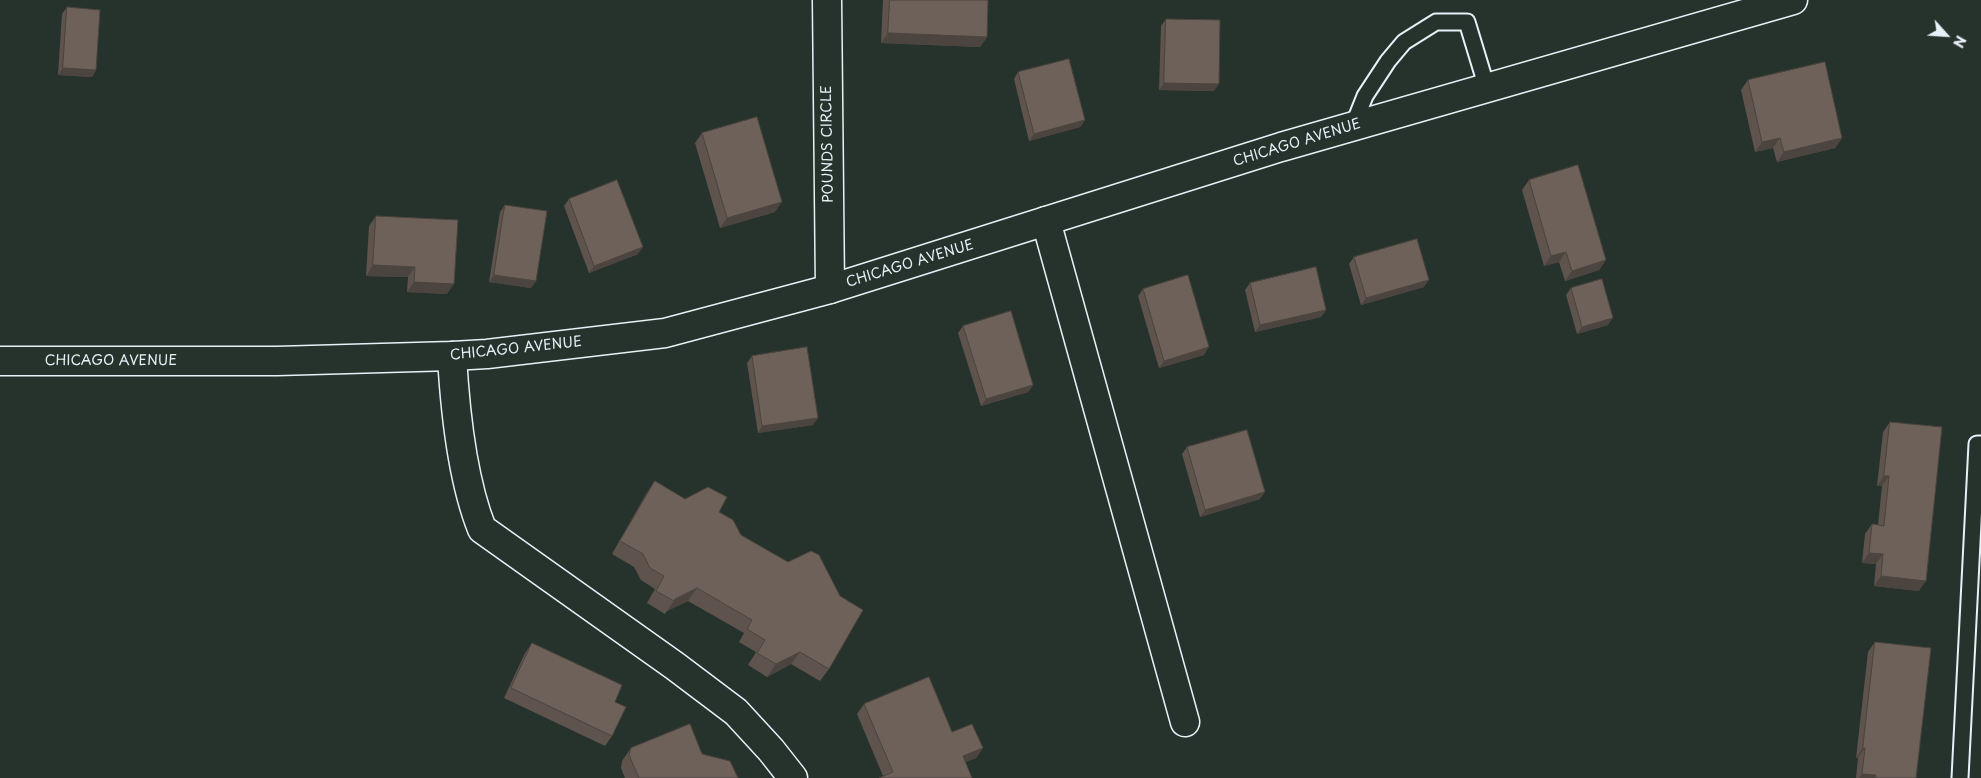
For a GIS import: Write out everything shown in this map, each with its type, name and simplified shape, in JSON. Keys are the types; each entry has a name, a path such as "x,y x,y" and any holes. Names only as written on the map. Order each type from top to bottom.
{"street":[{"name":"POUNDS CIRCLE","path":"827,0 830,289"},
{"name":"CHICAGO AVENUE","path":"0,361 277,362 452,356 487,354 664,332 830,289 1281,147 1793,0"},
{"path":"1046,221 1185,722"},
{"path":"452,356 454,400 457,418 473,506 482,529 736,712 771,750 793,778"}],"lane":[{"path":"1353,126 1365,96 1388,61 1404,42 1436,22 1467,22 1487,88"},
{"path":"1960,778 1978,444 1981,444"}],"building":[{"path":"890,0 988,0 987,37 888,33"},
{"path":"67,7 100,10 96,70 63,68"},
{"path":"1166,19 1220,20 1219,84 1164,83"},
{"path":"1069,59 1085,120 1034,134 1018,72"},
{"path":"1825,62 1842,138 1784,152 1780,138 1762,142 1748,80"},
{"path":"757,117 782,202 727,218 702,133"},
{"path":"1578,165 1606,260 1572,271 1566,252 1551,256 1529,180"},
{"path":"617,180 643,247 594,266 569,199"},
{"path":"505,205 547,211 536,281 494,275"},
{"path":"376,216 458,220 454,284 414,282 415,267 373,265"},
{"path":"1417,239 1429,280 1366,298 1354,257"},
{"path":"1316,267 1326,310 1260,325 1250,283"},
{"path":"1188,275 1209,347 1164,361 1143,289"},
{"path":"1602,279 1613,318 1582,327 1571,288"},
{"path":"1011,311 1033,385 986,399 963,326"},
{"path":"807,347 818,418 762,426 752,356"},
{"path":"1890,422 1942,427 1926,581 1881,576 1883,554 1869,553 1872,524 1884,526 1889,476 1884,476"},
{"path":"1247,430 1265,492 1205,510 1187,447"},
{"path":"655,481 685,499 708,487 727,497 719,512 733,520 741,535 788,562 811,551 819,555 840,596 863,610 829,669 800,652 776,664 757,653 765,640 747,629 752,620 697,588 674,601 656,591 664,576 650,568 643,554 620,541"},
{"path":"1875,642 1931,648 1916,778 1876,778 1876,775 1862,774 1865,748 1863,748"},
{"path":"532,643 622,685 615,702 626,707 612,736 511,688"},
{"path":"929,677 952,732 972,724 983,748 963,756 972,778 879,778 893,772 864,704"},
{"path":"690,724 702,754 730,761 738,778 639,778 629,755 631,748"}]}
